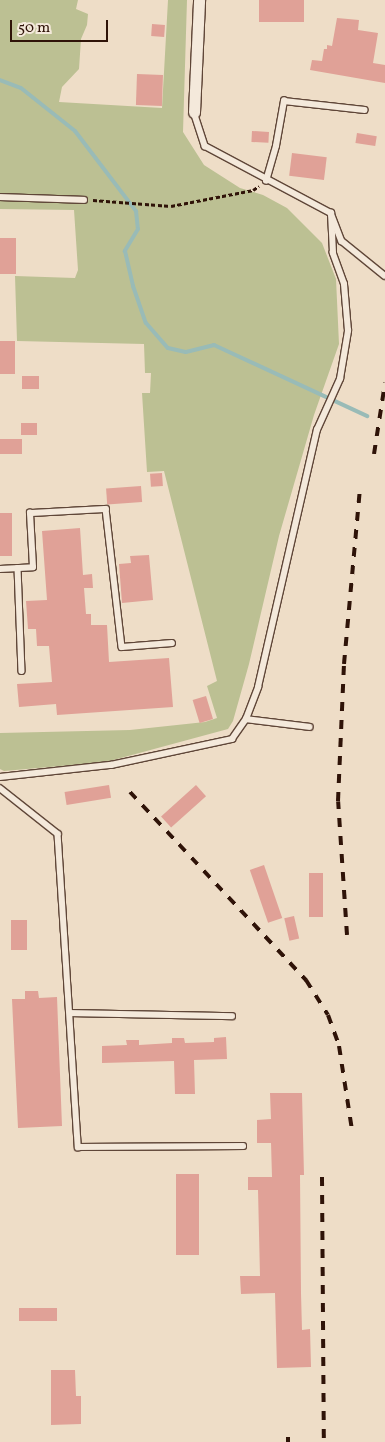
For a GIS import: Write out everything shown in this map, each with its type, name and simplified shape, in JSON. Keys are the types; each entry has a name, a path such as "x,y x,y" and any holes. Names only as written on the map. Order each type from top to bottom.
{"street":[{"path":"194,112 199,0"}],"lane":[{"path":"266,181 276,146 284,101 364,110"},
{"path":"194,112 205,146 266,181 330,213 342,241 385,276"},
{"path":"0,197 84,200"},
{"path":"0,777 112,765 232,739 246,718 258,687 317,430 340,379 348,331 344,284 333,252 330,213"},
{"path":"0,569 33,567 30,513 106,509 122,647 172,643"},
{"path":"18,568 22,671"},
{"path":"246,718 310,727"},
{"path":"0,788 58,834 71,1013 78,1147 243,1146"},
{"path":"71,1013 232,1016"}],"path":[{"path":"84,200 171,206 253,190 266,181"}],"green space":[{"path":"0,0 78,0 76,9 88,14 87,25 81,39 79,69 62,87 59,102 162,108 168,0 187,0 183,132 204,165 240,188 263,195 287,208 322,243 336,279 339,344 314,415 279,536 249,664 233,721 228,729 106,762 4,771 0,769 0,733 130,730 205,722 217,718 207,686 217,681 164,471 147,472 142,393 150,393 151,373 145,373 144,344 17,341 15,276 75,278 78,270 74,210 0,209"}],"building":[{"path":"259,0 304,0 304,22 259,22"},
{"path":"337,18 359,20 358,30 378,33 373,63 385,65 385,83 310,70 312,60 322,61 324,49 327,49 327,45 332,46"},
{"path":"152,24 165,25 164,37 151,36"},
{"path":"137,74 163,75 162,106 136,105"},
{"path":"252,131 269,132 268,143 251,142"},
{"path":"357,133 377,136 375,146 355,143"},
{"path":"292,153 327,157 324,180 289,176"},
{"path":"0,238 16,238 16,274 0,274"},
{"path":"0,341 15,341 15,374 0,374"},
{"path":"22,376 39,376 39,389 22,389"},
{"path":"21,423 37,423 37,435 21,435"},
{"path":"0,439 22,439 22,454 0,454"},
{"path":"162,473 163,486 151,487 150,474"},
{"path":"141,486 142,502 107,504 106,488"},
{"path":"0,513 12,513 12,556 0,556"},
{"path":"80,528 83,575 92,574 93,588 84,588 86,614 91,614 91,625 107,625 109,662 169,658 173,707 57,715 56,704 19,707 17,684 52,682 49,646 37,646 36,629 28,629 26,601 47,600 42,531"},
{"path":"149,555 153,600 122,603 119,564 131,563 130,556"},
{"path":"206,696 213,719 200,723 193,700"},
{"path":"109,785 111,798 67,805 65,792"},
{"path":"196,785 206,796 171,828 161,816"},
{"path":"264,865 282,918 268,923 250,870"},
{"path":"309,873 323,873 323,917 309,917"},
{"path":"294,916 299,938 289,941 284,918"},
{"path":"11,920 27,920 27,950 11,950"},
{"path":"25,991 38,991 39,998 57,997 62,1126 18,1128 12,999 25,999"},
{"path":"226,1037 227,1059 194,1060 195,1094 175,1094 174,1061 102,1063 102,1046 127,1045 126,1040 139,1040 139,1045 172,1043 172,1038 184,1038 185,1043 214,1042 214,1038"},
{"path":"270,1093 302,1093 304,1175 300,1175 302,1330 310,1329 311,1367 277,1368 275,1293 241,1294 240,1276 260,1276 258,1190 248,1190 248,1177 272,1177 271,1143 257,1143 257,1120 271,1119"},
{"path":"176,1174 199,1174 199,1255 176,1255"},
{"path":"19,1308 57,1308 57,1321 19,1321"},
{"path":"51,1370 75,1370 76,1396 81,1396 81,1424 51,1425"}],"waterway":[{"path":"0,80 21,88 75,131 136,211 138,229 125,251 133,286 146,323 168,348 186,352 214,345 367,416"}],"railway":[{"path":"374,454 385,383"},
{"path":"347,935 338,801 344,664 360,488"},
{"path":"130,792 306,980 328,1015 339,1046 352,1130"},
{"path":"322,1177 324,1442"},
{"path":"288,1437 288,1442"}]}
